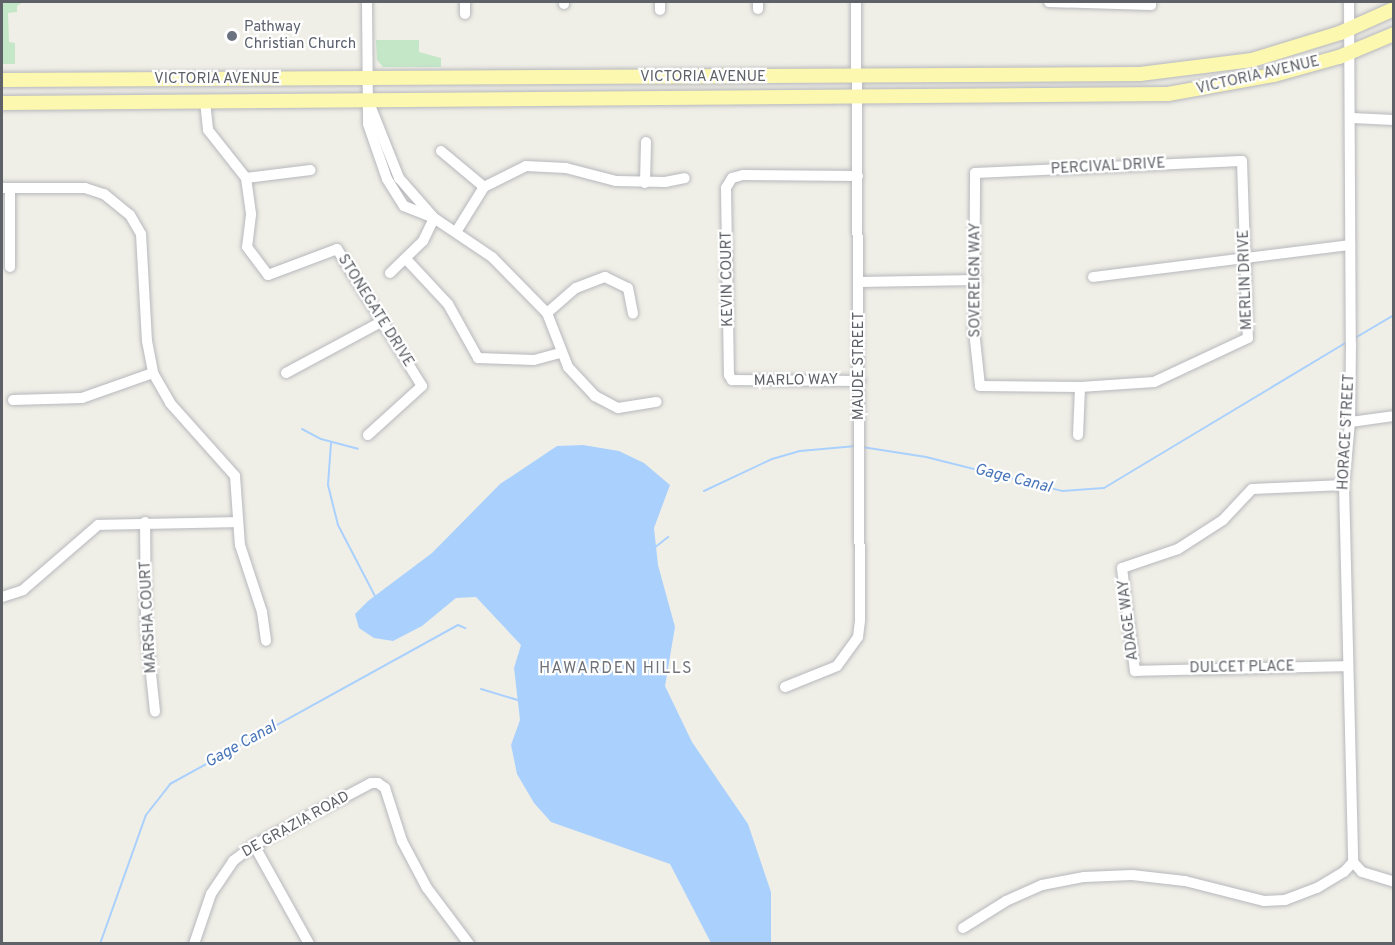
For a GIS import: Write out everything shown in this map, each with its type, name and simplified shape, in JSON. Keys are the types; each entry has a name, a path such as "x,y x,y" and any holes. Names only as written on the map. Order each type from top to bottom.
{"main road":[{"name":"VICTORIA AVENUE","path":"2,80 1140,74 1192,70 1284,51 1350,29 1394,9"},
{"name":"VICTORIA AVENUE","path":"2,103 1168,94 1274,75 1349,53 1394,34"}],"street":[{"path":"367,2 367,79 371,139 387,179 404,206 434,218 492,257 547,313 561,353 580,383 618,408 657,402"},
{"path":"465,2 465,14"},
{"name":"MAUDE STREET","path":"784,687 837,666 858,637 860,381 856,2"},
{"path":"1049,2 1151,5 1151,2"},
{"name":"HORACE STREET","path":"1349,2 1352,118 1351,340 1350,422 1344,485 1353,862"},
{"path":"205,101 208,130 246,178 311,170"},
{"path":"1352,118 1394,120"},
{"path":"645,183 646,142"},
{"path":"441,151 484,187"},
{"name":"PERCIVAL DRIVE","path":"975,173 1242,161"},
{"name":"MERLIN DRIVE","path":"980,386 1080,387 1154,382 1248,338 1242,161"},
{"path":"456,231 484,187 509,172 544,165 616,181 645,183 685,178"},
{"name":"SOVEREIGN WAY","path":"975,173 974,331 980,386"},
{"name":"KEVIN COURT","path":"732,380 729,375 726,188 732,178 858,176"},
{"name":"STONEGATE DRIVE","path":"246,178 251,215 247,247 268,275 337,249 422,386 368,435"},
{"path":"10,267 6,188 85,189 104,194 130,215 141,234 144,249 147,341 153,373 170,403 235,476 237,522 262,612 266,641"},
{"path":"390,273 423,241 434,218"},
{"path":"1093,277 1246,260 1350,245"},
{"path":"406,259 453,311 478,358 534,360 561,353"},
{"path":"547,313 576,288 605,277 628,288 633,314"},
{"path":"859,282 976,280"},
{"path":"286,372 381,322"},
{"path":"13,400 82,398 153,373"},
{"name":"MARLO WAY","path":"732,380 860,381"},
{"path":"1078,435 1080,387"},
{"path":"1350,422 1394,416"},
{"name":"ADAGE WAY","path":"1135,671 1122,568 1178,549 1223,520 1252,489 1344,485"},
{"path":"2,597 23,590 99,525 145,522 237,522"},
{"name":"MARSHA COURT","path":"145,522 146,626 155,712"},
{"name":"DULCET PLACE","path":"1135,671 1348,666"},
{"name":"DE GRAZIA ROAD","path":"194,944 221,876 232,861 254,845 371,783 378,783 385,788 402,841 427,888 469,944"},
{"path":"254,845 309,944"},
{"path":"963,928 1006,901 1042,885 1084,877 1132,875 1185,880 1264,901 1285,900 1344,872 1353,862 1362,872 1394,882"},
{"path":"1344,872 1349,878 1362,872"}],"green space":[{"path":"2,2 23,2 17,6 17,12 8,13 9,42 15,43 15,64 2,64"},
{"path":"376,40 419,40 419,52 441,58 441,67 383,67 377,60"}],"water":[{"path":"583,445 619,451 644,463 670,485 654,528 658,565 675,627 665,686 692,742 748,824 771,892 771,943 711,943 670,864 551,822 534,803 517,774 511,745 520,720 514,668 521,645 476,597 456,598 422,626 393,641 374,638 359,628 355,614 368,601 432,553 500,484 557,446"}],"waterway":[{"name":"Gage Canal","path":"1355,338 1394,315"},
{"name":"Gage Canal","path":"862,447 926,457 1062,491 1104,488 1347,342"},
{"path":"302,429 321,439 358,449"},
{"path":"331,443 328,485 338,525 375,596"},
{"name":"Gage Canal","path":"704,491 772,459 800,451 856,446"},
{"path":"654,548 668,537"},
{"name":"Gage Canal","path":"100,944 146,815 170,784 458,625 465,628"},
{"path":"481,689 521,701"}],"place":[{"name":"Pathway Christian Church","path":"232,36"}],"district":[{"name":"HAWARDEN HILLS","path":"616,669"}]}
